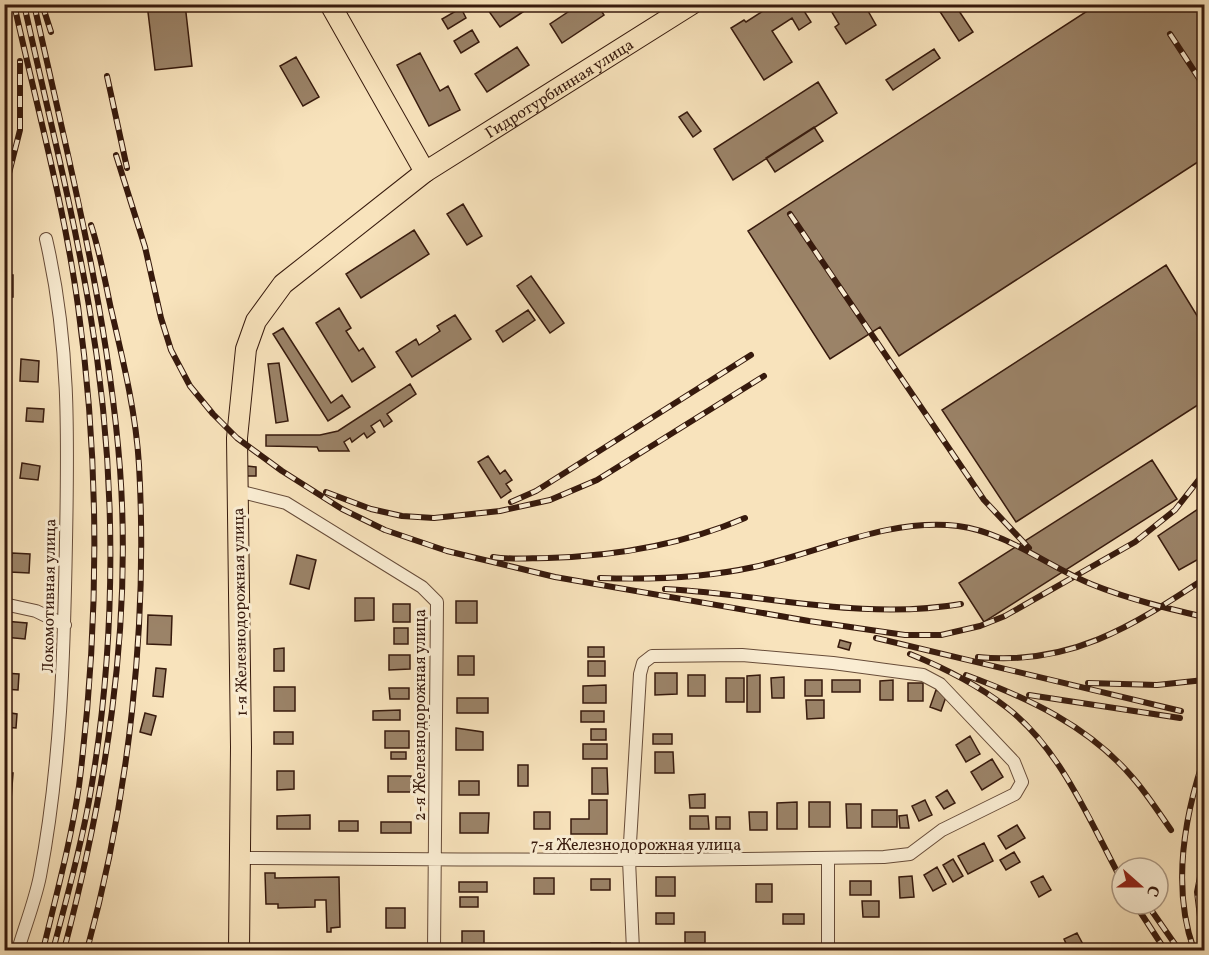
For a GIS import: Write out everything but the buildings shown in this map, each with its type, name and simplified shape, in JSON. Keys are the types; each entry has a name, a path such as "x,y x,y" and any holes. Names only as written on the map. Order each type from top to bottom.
{"main road":[{"path":"330,4 425,172"},
{"name":"Гидротурбинная улица","path":"284,284 425,172 692,4"},
{"name":"1-я Железнодорожная улица","path":"239,951 241,858 237,438 246,349 256,321 284,284"}],"street":[{"name":"Локомотивная улица","path":"18,951 39,878 57,763 65,625 68,419 64,336 46,239"},
{"name":"2-я Железнодорожная улица","path":"238,491 286,503 422,587 437,602 434,951"},
{"path":"4,604 36,612 65,625"},
{"name":"7-я Железнодорожная улица","path":"241,858 434,860 629,860 828,860 910,854 942,830 1015,795 1023,782 1014,762 940,684 923,675 833,663 741,655 652,656 643,663 640,674 629,860"},
{"path":"629,860 633,951"},
{"path":"828,860 828,951"}],"railway":[{"path":"14,4 72,268 85,365 93,485 93,606 86,726 72,827 43,950"},
{"path":"24,4 67,193 89,306 105,429 109,491 109,616 98,740 89,801 53,950"},
{"path":"34,4 73,177 106,351 120,469 123,530 122,591 112,712 92,832 64,950"},
{"path":"42,4 51,32"},
{"path":"1170,34 1204,86"},
{"path":"4,193 20,130 20,61"},
{"path":"107,76 127,168"},
{"path":"116,155 145,247 161,318 171,350 190,386 213,414 237,438 282,471 342,509 385,530 447,551 555,577 809,621 905,635 941,635 980,626 1005,616 1135,542 1175,510 1204,473"},
{"path":"790,214 984,500 1029,548"},
{"path":"87,950 102,892 124,771 138,648 141,586 139,465 132,406 91,225"},
{"path":"511,502 536,491 751,355"},
{"path":"326,492 371,509 402,516 434,518 500,511 550,500 597,480 764,376"},
{"path":"493,557 548,558 624,552 673,542 745,518"},
{"path":"600,578 639,579 716,574 779,561 880,532 906,527 958,526 976,529 1010,542 1091,584 1147,603 1204,617"},
{"path":"978,657 1011,658 1071,649 1125,627 1204,579"},
{"path":"665,589 813,605 887,610 961,604"},
{"path":"876,638 1181,711"},
{"path":"910,654 972,684 1006,707 1025,724 1043,744 1073,788 1110,858"},
{"path":"966,675 1034,704 1097,743 1133,778 1171,830"},
{"path":"1088,683 1157,685 1204,680"},
{"path":"1029,695 1180,718"},
{"path":"1194,950 1183,903 1183,854 1191,805 1204,758"},
{"path":"1204,856 1197,892 1204,950"},
{"path":"1143,916 1165,950"},
{"path":"1155,916 1179,950"}]}
